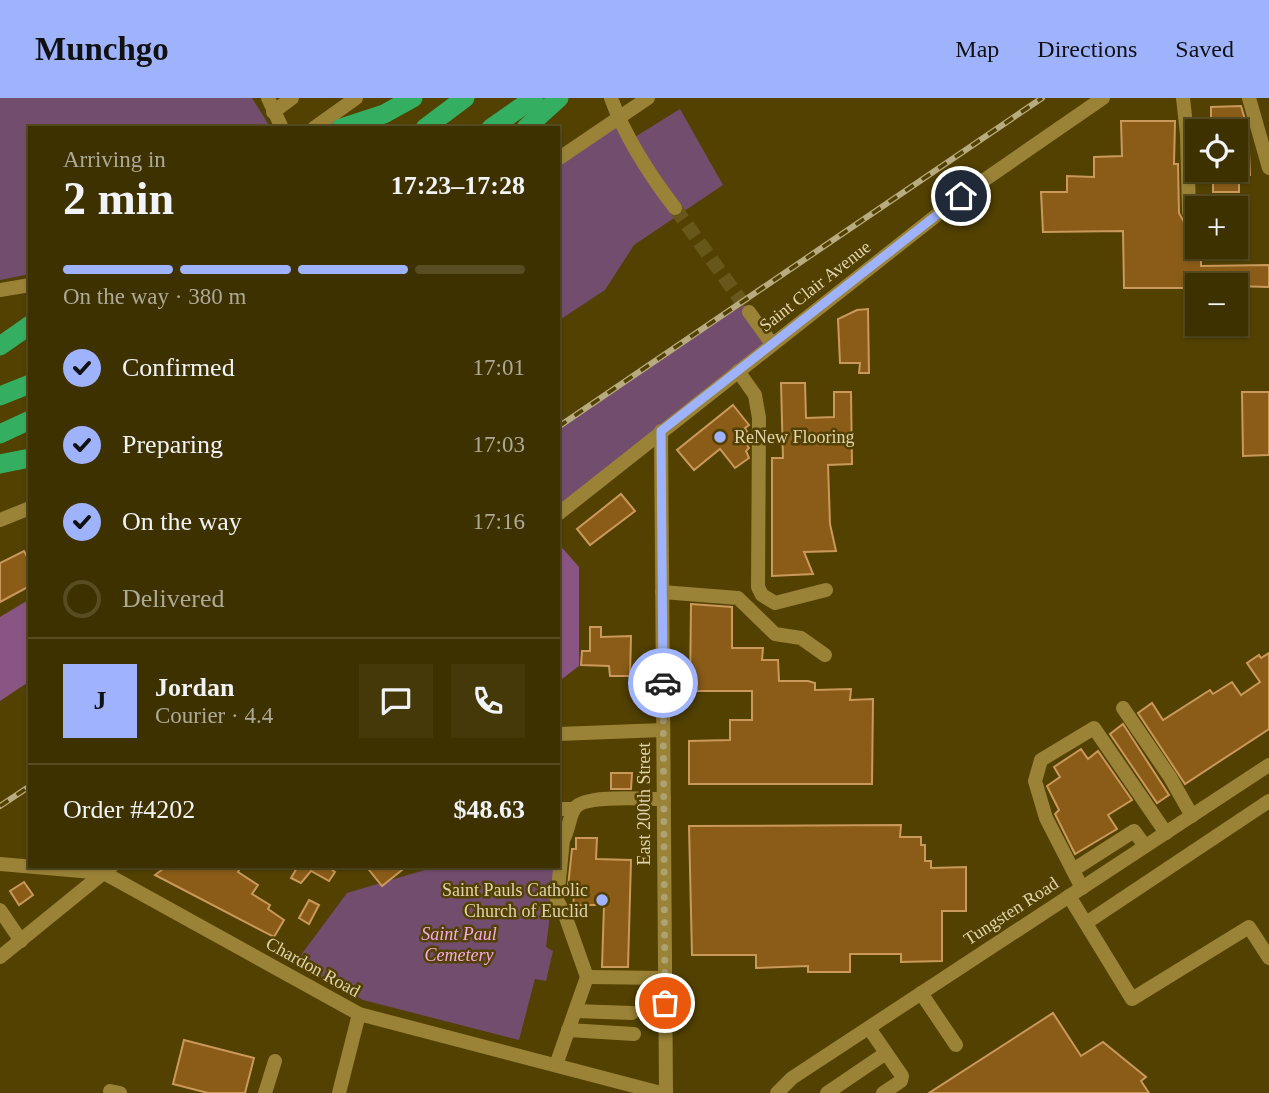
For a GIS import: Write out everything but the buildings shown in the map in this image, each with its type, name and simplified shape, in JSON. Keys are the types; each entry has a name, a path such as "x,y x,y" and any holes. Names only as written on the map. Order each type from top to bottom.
{"highway":[{"path":"347,126 384,114 413,98"},
{"path":"428,126 465,98"},
{"path":"494,126 534,98"},
{"path":"528,126 559,98"},
{"path":"0,346 28,326"},
{"path":"0,396 28,385"},
{"path":"0,434 28,421"},
{"path":"0,464 28,458"}],"street":[{"path":"281,126 270,105 292,98"},
{"path":"317,126 356,98"},
{"path":"611,98 642,163 675,208"},
{"path":"560,158 649,98"},
{"name":"Saint Clair Avenue","path":"560,512 961,196 1103,98"},
{"path":"1183,98 1189,196"},
{"path":"1249,98 1269,168"},
{"path":"0,290 28,285"},
{"path":"749,312 772,344"},
{"path":"738,371 755,395 759,418 758,587 762,595 775,603 826,590"},
{"name":"East 200th Street","path":"661,431 665,978 663,1093"},
{"path":"0,520 28,509"},
{"path":"662,592 738,598 775,634 801,638 825,655"},
{"path":"1124,708 1170,777 1192,816"},
{"path":"1082,888 1046,818 1035,781 1041,760 1094,728 1166,833"},
{"path":"560,734 663,730"},
{"name":"Tungsten Road","path":"777,1093 792,1078 1269,765"},
{"path":"560,809 574,809 585,800 664,799"},
{"path":"1086,923 1269,801"},
{"path":"561,840 570,829 574,809"},
{"path":"1073,870 1134,831 1145,846"},
{"name":"Chardon Road","path":"0,864 28,866"},
{"name":"Chardon Road","path":"72,868 108,870 359,1014 663,1093"},
{"path":"556,1065 587,977 557,895 559,868"},
{"path":"0,957 108,870"},
{"path":"1069,896 1132,999 1248,927 1269,958"},
{"path":"0,910 21,941"},
{"path":"587,977 665,978"},
{"path":"921,993 956,1045"},
{"path":"575,1011 632,1013"},
{"path":"339,1093 359,1014"},
{"path":"869,1028 902,1076 901,1081 883,1093"},
{"path":"568,1030 634,1034"},
{"path":"827,1093 887,1053"},
{"path":"265,1093 275,1061"}],"green space":[{"path":"0,98 252,98 270,126 28,126 28,274 0,280"},
{"path":"680,109 723,185 634,245 605,290 560,320 560,158 619,119 630,140"},
{"path":"742,302 772,344 560,512 560,426"},
{"name":"Saint Paul Cemetery","path":"431,868 556,868 546,947 553,951 546,981 535,979 519,1040 363,1000 295,963 347,893"}],"shaded area":[{"path":"560,545 579,567 579,666 560,680"},
{"path":"28,600 28,682 0,701 0,617"}],"tunnel":[{"path":"675,208 749,312"}],"railway":[{"path":"560,426 1042,98"},
{"path":"0,806 28,787"}],"way so far":[{"path":"663,683 665,1003"}],"place":[{"name":"ReNew Flooring","path":"720,437"},
{"name":"Saint Pauls Catholic Church of Euclid","path":"602,900"}],"route":[{"path":"663,683 661,431 961,196"}]}
